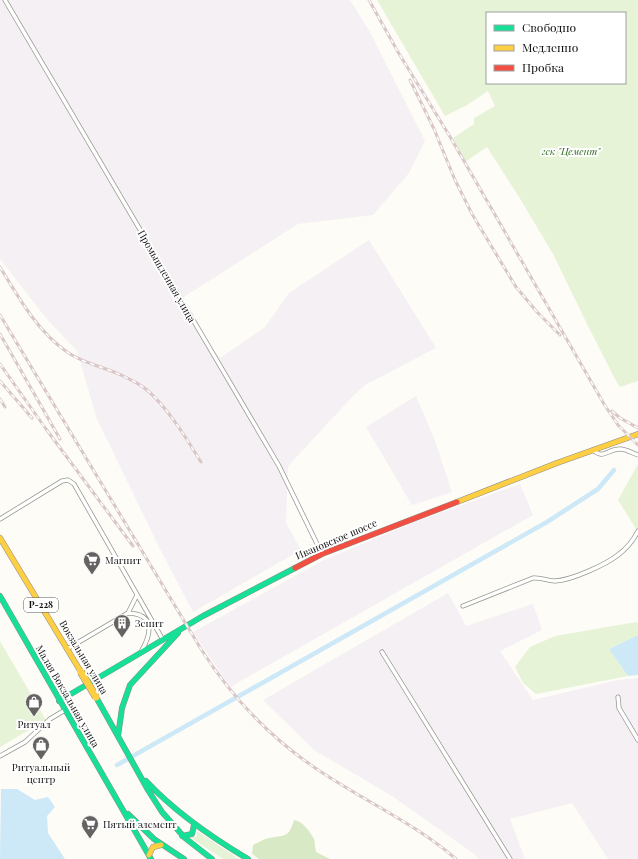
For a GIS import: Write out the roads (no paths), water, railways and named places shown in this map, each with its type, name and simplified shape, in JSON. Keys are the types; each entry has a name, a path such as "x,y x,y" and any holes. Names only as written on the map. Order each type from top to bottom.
{"main road":[{"name":"Ивановское шоссе","path":"60,701 140,653 260,585 322,554 638,434"},
{"name":"Вокзальная улица","path":"0,538 96,697 141,775"},
{"name":"Малая Вокзальная улица","path":"0,596 119,804"},
{"path":"118,736 122,708 130,685 182,629"},
{"name":"Р-228","path":"141,775 157,793 194,824 248,859"},
{"name":"Р-228","path":"141,775 149,792 160,809 182,836 212,859"},
{"path":"119,804 138,825 161,845 184,859"},
{"path":"119,804 150,857"},
{"path":"182,836 192,834 194,824"},
{"path":"150,857 153,847 156,845 161,845"}],"street":[{"name":"Промышленная улица","path":"6,0 279,466 322,554"},
{"path":"593,450 598,455 601,455 614,449 624,449 638,455"},
{"path":"0,519 62,481 68,480 74,484 163,640"},
{"path":"464,606 534,578 540,577 555,581 579,576 618,555 635,537 638,531"},
{"path":"67,649 128,612 137,595"},
{"path":"128,612 136,613 144,617 148,623 148,641 140,653"},
{"path":"382,652 510,859"},
{"path":"618,697 619,708 638,740"},
{"path":"0,756 25,742 50,720 65,710"}],"water":[{"path":"638,635 638,675 628,676 609,649"},
{"path":"1,789 17,789 35,800 48,797 55,807 47,816 48,833 65,859 0,859"}],"waterway":[{"path":"117,765 547,522 598,489 614,470"}],"railway":[{"path":"369,0 398,52 449,135 604,404 618,425 638,445"},
{"path":"410,80 434,129 455,180 472,214 516,287 537,312 560,335"},
{"path":"0,267 29,313 56,344 74,356 123,376 147,390 169,414 201,462"},
{"path":"0,315 201,649 227,686 242,704 274,736 310,764 426,836 456,859"},
{"path":"0,334 60,439"},
{"path":"0,364 46,429 133,546"},
{"path":"0,381 32,418"},
{"path":"0,399 5,407"},
{"path":"612,411 620,418 638,428"}],"place":[{"name":"Магнит","path":"92,575"},
{"name":"Зенит","path":"122,638"},
{"name":"Ритуал","path":"34,717"},
{"name":"Ритуальный центр","path":"41,760"},
{"name":"Пятый элемент","path":"90,839"}],"park label":[{"name":"гск \"Цемент\"","path":"571,151"}]}
